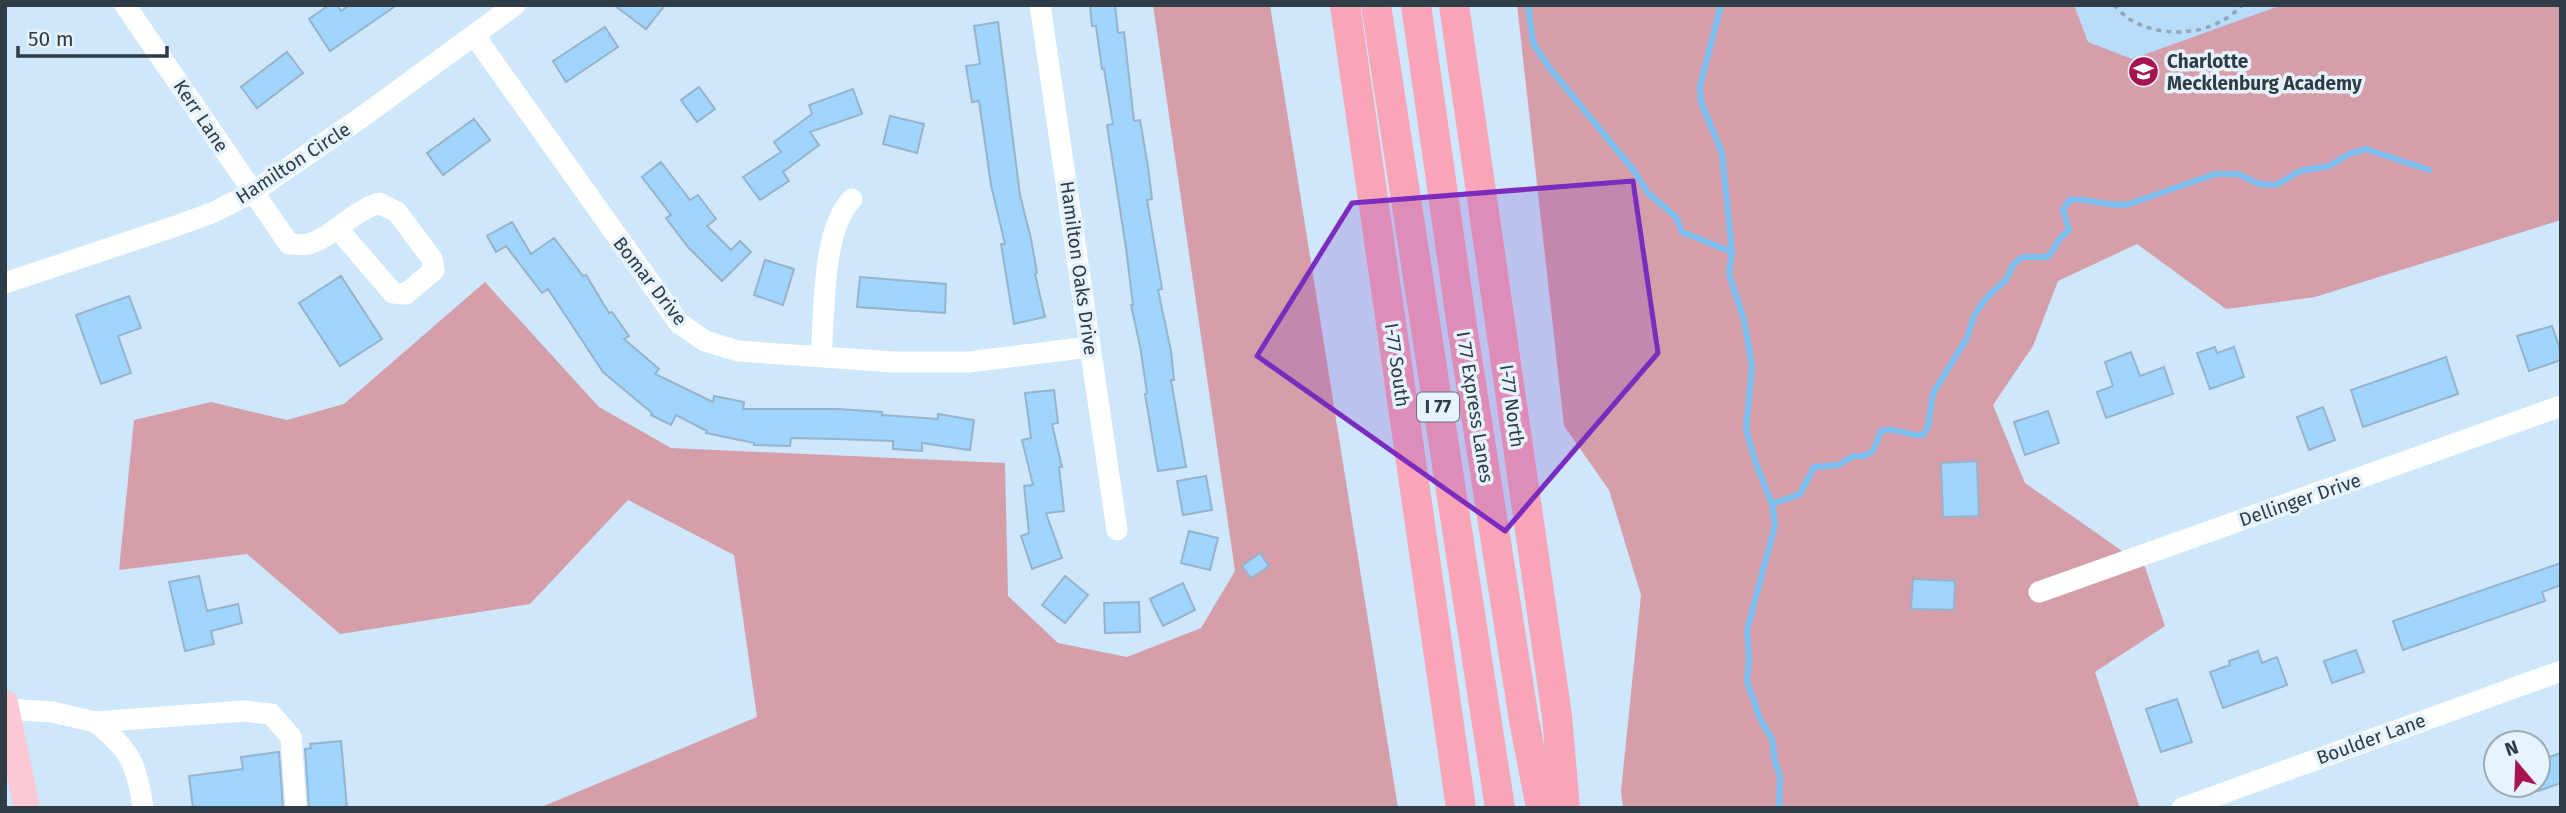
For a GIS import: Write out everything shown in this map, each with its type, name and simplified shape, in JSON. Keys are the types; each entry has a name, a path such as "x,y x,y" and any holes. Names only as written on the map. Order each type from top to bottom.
{"highway":[{"name":"I-77 South","path":"1345,5 1461,808"},
{"name":"I 77 Express Lanes","path":"1376,5 1500,808"},
{"name":"I 77 Express Lanes","path":"1416,5 1487,486 1524,720 1541,808"},
{"name":"I-77 North","path":"1454,5 1557,716 1565,808"}],"main road":[{"path":"6,706 27,808"}],"street":[{"name":"Kerr Lane","path":"125,5 289,244 309,244 338,229"},
{"name":"Hamilton Circle","path":"5,283 176,226 214,212 253,192 362,117 514,5"},
{"name":"Hamilton Oaks Drive","path":"1040,5 1117,530"},
{"name":"Bomar Drive","path":"474,35 679,323 705,341 738,351 894,362 969,362 1090,347"},
{"path":"821,357 828,260 835,224 852,199"},
{"path":"379,203 397,212 432,259 434,270 406,294 393,293 338,229 360,209 379,203"},
{"name":"Dellinger Drive","path":"2039,592 2561,406"},
{"name":"Boulder Lane","path":"2182,808 2561,671"},
{"path":"6,706 53,712 95,722 243,711 271,714 291,737 296,808"},
{"path":"95,722 118,739 130,757 141,787 144,808"}],"path":[{"path":"2114,5 2130,20 2150,28 2174,32 2194,31 2215,25 2242,5"}],"highlighted area":[{"path":"1633,181 1658,353 1505,531 1257,356 1352,203"}],"shaded area":[{"path":"1153,5 1270,5 1398,808 539,808 757,717 734,555 628,500 530,604 340,634 247,554 119,570 134,420 211,402 287,420 344,404 485,282 599,407 671,448 1005,463 1008,596 1058,643 1127,657 1201,628 1235,571"},
{"path":"1517,5 2074,5 2088,42 2132,59 2282,5 2561,5 2561,220 2315,297 2226,309 2137,244 2058,281 2033,346 1993,405 2025,483 2145,567 2165,626 2095,672 2140,808 1623,808 1621,791 1641,595 1609,490 1564,426"},
{"name":"Charlotte Mecklenburg Academy","path":"2018,5 2432,5 2063,139"}],"building":[{"path":"329,5 337,5 341,11 350,5 397,5 330,51 309,19"},
{"path":"614,5 665,5 646,29"},
{"path":"1090,5 1115,5 1118,33 1124,32 1134,121 1140,120 1148,167 1152,199 1147,200 1162,289 1158,290 1171,351 1174,380 1171,380 1186,467 1158,471 1140,346 1131,305 1126,248 1107,125 1113,124"},
{"path":"998,22 1020,195 1045,317 1014,324 1001,244 1005,244 991,185 979,101 972,102 966,66 980,64 974,26"},
{"path":"605,27 618,47 566,82 553,61"},
{"path":"287,52 303,73 257,108 241,87"},
{"path":"699,87 715,109 697,122 681,100"},
{"path":"853,89 862,114 810,132 819,145 783,172 789,181 760,200 743,177 781,152 774,142 812,114 809,105"},
{"path":"890,116 924,124 917,153 883,144"},
{"path":"474,119 490,140 443,175 427,153"},
{"path":"661,162 690,200 698,195 716,219 707,226 731,250 740,241 751,252 722,281 688,247 666,218 671,215 642,177"},
{"path":"512,222 531,254 554,238 583,276 586,275 609,313 612,312 629,336 624,339 659,369 655,374 713,402 714,396 744,402 743,409 838,409 938,419 938,414 974,420 970,450 922,443 922,451 893,449 893,441 837,439 791,438 790,446 754,445 706,433 707,431 676,415 671,425 651,415 652,413 603,372 548,289 542,293 506,246 496,252 487,236"},
{"path":"765,260 794,269 783,305 754,295"},
{"path":"341,276 382,339 340,366 299,303"},
{"path":"860,277 946,284 945,313 857,307"},
{"path":"129,296 141,328 118,336 131,373 101,384 76,315"},
{"path":"2552,326 2561,360 2529,371 2517,336"},
{"path":"2215,347 2217,353 2234,347 2244,377 2210,389 2197,353"},
{"path":"2131,352 2140,376 2164,367 2173,394 2106,418 2097,392 2113,386 2105,362"},
{"path":"2446,357 2458,394 2363,427 2351,390"},
{"path":"1054,390 1058,423 1052,424 1062,467 1059,467 1064,511 1046,513 1062,558 1032,569 1021,536 1029,533 1024,486 1033,485 1022,440 1031,438 1025,393"},
{"path":"2323,407 2335,440 2309,450 2297,417"},
{"path":"2048,411 2059,443 2025,455 2014,422"},
{"path":"1977,461 1979,516 1943,517 1941,463"},
{"path":"1206,476 1212,510 1183,515 1177,481"},
{"path":"1189,531 1218,538 1210,570 1181,563"},
{"path":"1260,553 1269,566 1251,578 1242,566"},
{"path":"2561,563 2561,585 2542,592 2545,601 2403,650 2393,621"},
{"path":"199,576 207,611 238,604 242,623 211,631 214,644 185,651 169,582"},
{"path":"1065,576 1088,595 1065,623 1042,605"},
{"path":"1913,579 1955,581 1954,610 1911,609"},
{"path":"1183,583 1195,610 1163,626 1150,599"},
{"path":"1139,602 1140,632 1105,633 1104,603"},
{"path":"2356,650 2364,672 2332,683 2324,661"},
{"path":"2258,651 2262,663 2277,657 2287,685 2223,708 2210,672 2230,665 2229,661"},
{"path":"2177,699 2192,742 2161,752 2146,709"},
{"path":"341,741 347,808 309,808 305,749 311,748 310,744"},
{"path":"279,752 283,808 193,808 189,776 243,769 241,757"},
{"path":"2561,753 2561,783 2552,786 2552,756"}],"waterway":[{"path":"1528,5 1533,43 1548,66 1635,172 1647,192 1676,217 1682,232 1732,252"},
{"path":"1721,5 1700,86 1701,102 1722,153 1732,252 1729,274 1744,320 1752,366 1746,429 1772,504 1775,525 1747,630 1747,681 1760,719 1772,739 1780,776 1779,808"},
{"path":"1772,504 1800,494 1814,467 1838,465 1854,456 1864,456 1873,451 1881,431 1923,435 1928,427 1933,393 1967,338 1974,316 1990,294 2006,280 2018,260 2023,257 2047,257 2051,253 2069,230 2063,210 2069,200 2129,204 2215,174 2238,174 2259,184 2276,185 2300,171 2329,166 2349,154 2366,149 2429,170"}],"place":[{"name":"Charlotte Mecklenburg Academy","path":"2144,72"}]}
